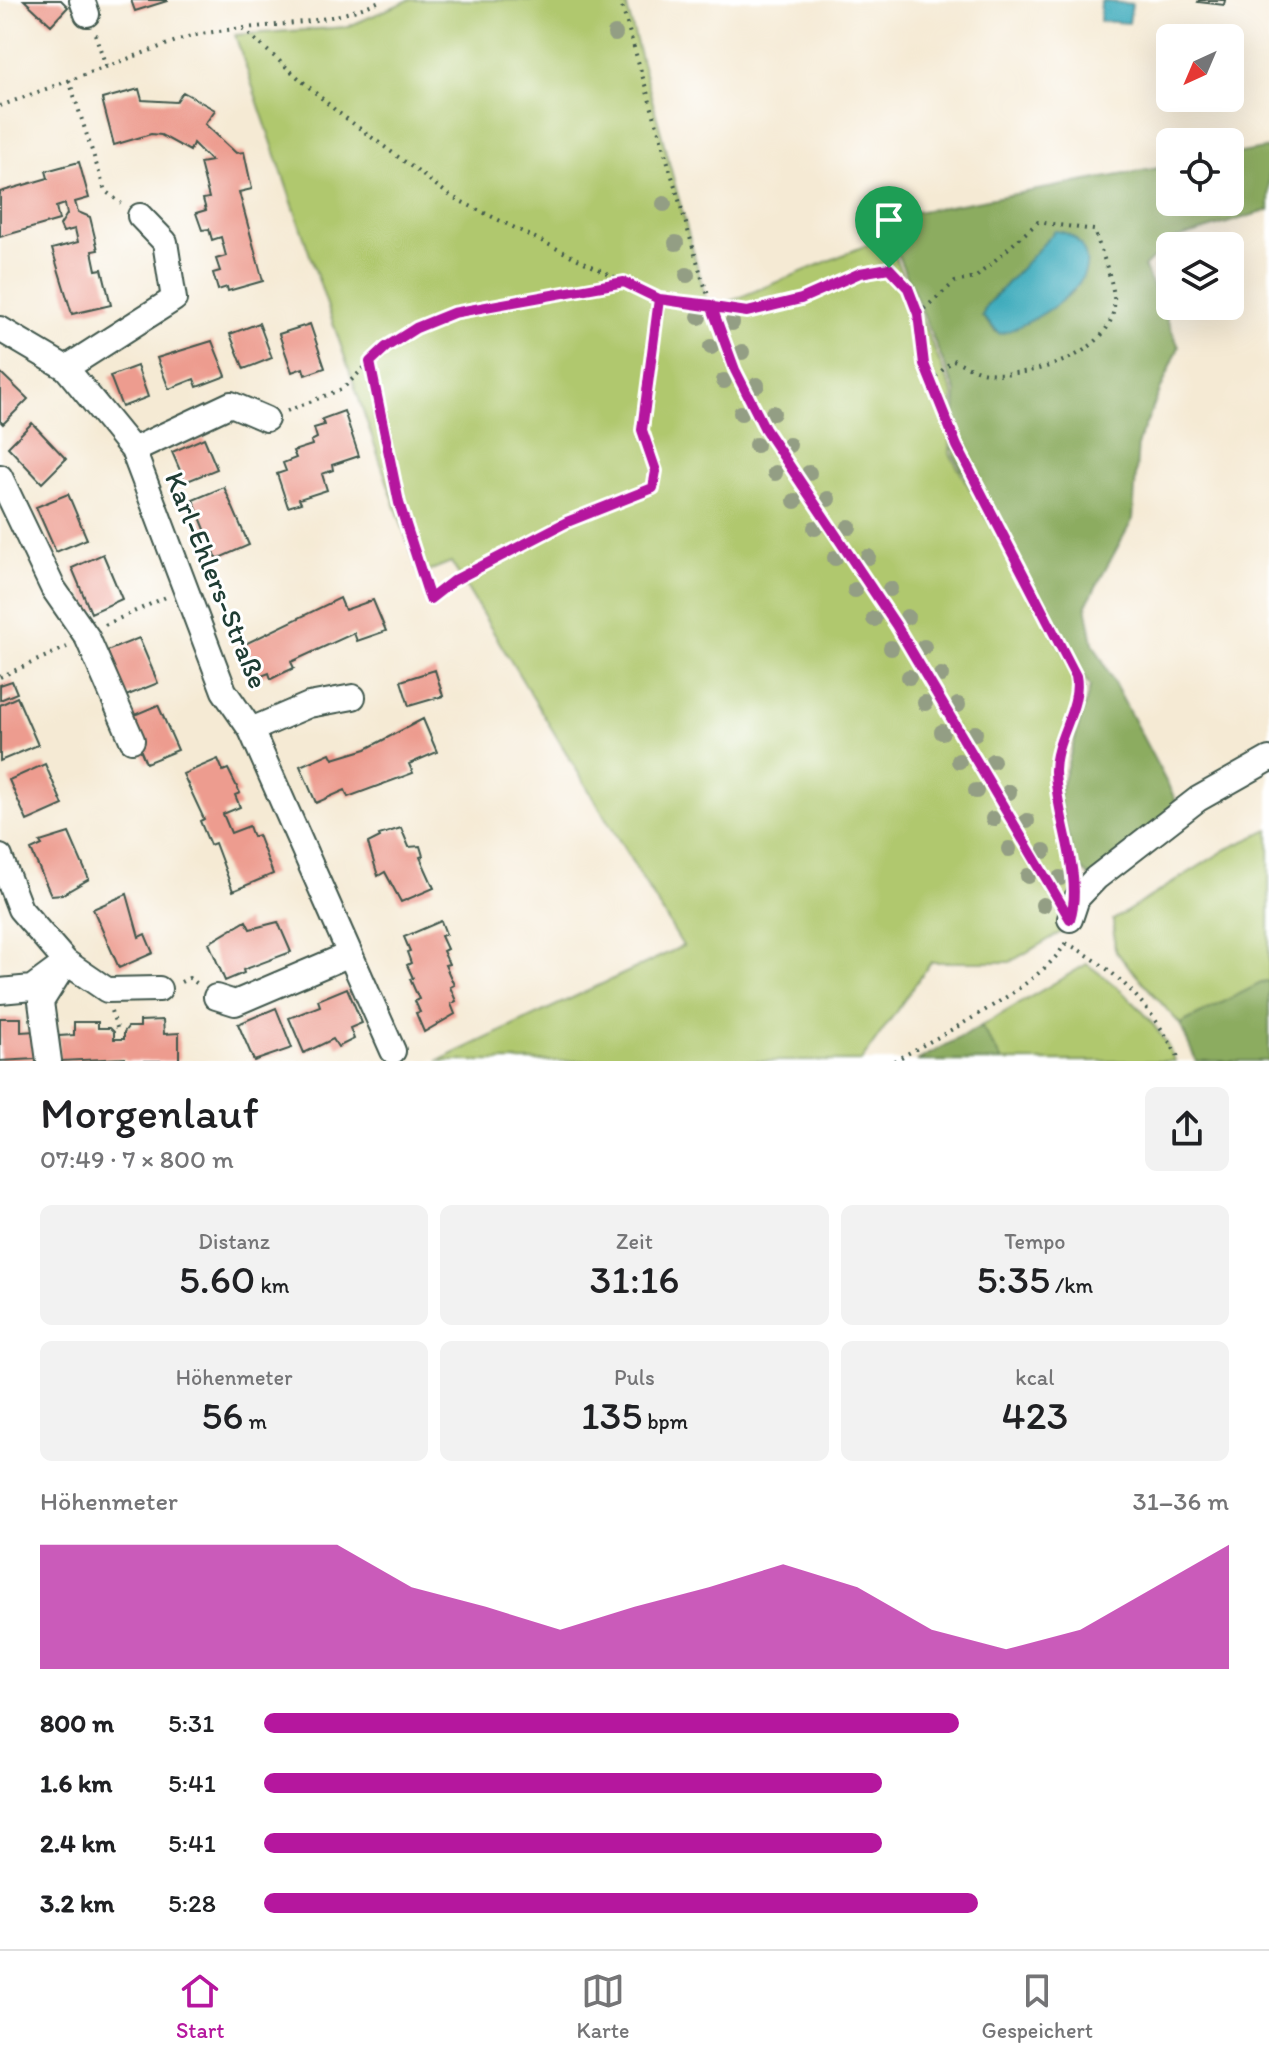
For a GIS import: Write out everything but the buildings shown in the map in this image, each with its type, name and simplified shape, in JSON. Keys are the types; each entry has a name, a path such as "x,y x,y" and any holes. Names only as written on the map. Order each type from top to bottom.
{"street":[{"path":"66,368 174,299 165,242 140,216"},
{"name":"Karl-Ehlers-Straße","path":"0,329 66,368 133,450 224,691 251,730 393,1051"},
{"name":"Karl-Ehlers-Straße","path":"133,450 231,404 266,419"},
{"path":"0,477 53,588 96,632 132,740"},
{"name":"Karl-Ehlers-Straße","path":"251,730 309,705 353,697"},
{"path":"1071,920 1096,878 1198,799 1269,759"},
{"path":"0,857 20,909 66,962 107,990 159,989"},
{"path":"216,997 235,1003 350,954"},
{"path":"0,991 32,988 66,962"},
{"path":"49,1061 41,1002 66,962"}],"path":[{"path":"0,106 187,37 310,24 382,0"},
{"path":"620,0 711,305 735,370 765,429 896,625 1071,920 1087,953 1133,991 1161,1024 1180,1061"},
{"path":"85,7 106,66"},
{"path":"243,29 335,110 452,197 659,299 747,312 771,308 860,273 889,268 908,288 918,314 924,364 957,446 1076,676 1079,690 1061,732 1055,768 1071,920 1061,954 1014,991 894,1061"},
{"path":"69,80 105,191 140,216"},
{"path":"918,314 955,282 975,278 1038,222 1094,230 1115,304 1110,327 1084,351 1050,365 1010,373 985,373 953,360 931,381"},
{"path":"290,409 342,389 386,347 416,328 453,313 624,282"},
{"path":"370,362 399,503 430,599 453,581 567,522 653,488 656,471 642,430 659,299"},
{"path":"0,677 164,598"}],"green space":[{"path":"409,0 625,0 709,310 886,237 953,393 950,454 1085,689 1047,789 1083,894 1075,924 1010,962 931,962 861,1061 438,1061 683,946 451,562 419,575 235,35 347,27"},
{"path":"1269,148 1269,210 1198,232 1156,232 1156,255 1144,267 1156,294 1156,320 1167,320 1179,347 1138,442 1133,519 1086,605 1093,643 1182,812 1090,877 1075,864 1058,797 1090,687 953,454 956,392 882,218 1156,169 1156,216 1244,216 1244,152","holes":["1055,232 1074,291 1018,326 996,332 982,316 987,304"]},
{"path":"1269,830 1269,982 1180,1024 1115,951 1113,920 1227,849"},
{"path":"1087,964 1138,1006 1159,1032 1175,1061 1002,1061 981,1026"},
{"path":"1265,981 1269,982 1269,1061 1196,1061 1180,1024"},
{"path":"981,1026 1002,1061 917,1061"}],"water":[{"path":"1101,1 1132,4 1129,23 1100,21"},
{"path":"1055,231 1070,235 1081,246 1086,261 1083,275 1061,301 1028,322 1000,334 982,316 987,305"}],"route":[{"path":"889,268 860,273 801,299 747,312 724,311 711,305 659,299 624,282 453,313 416,328 386,347 370,362 399,503 430,599 453,581 485,568 567,522 653,488 656,471 642,430 659,299 711,305 735,370 765,429 896,625 1070,919 1077,898 1057,803 1055,768 1061,732 1079,690 1076,676 957,446 924,364 918,314 908,288 889,268"}]}
